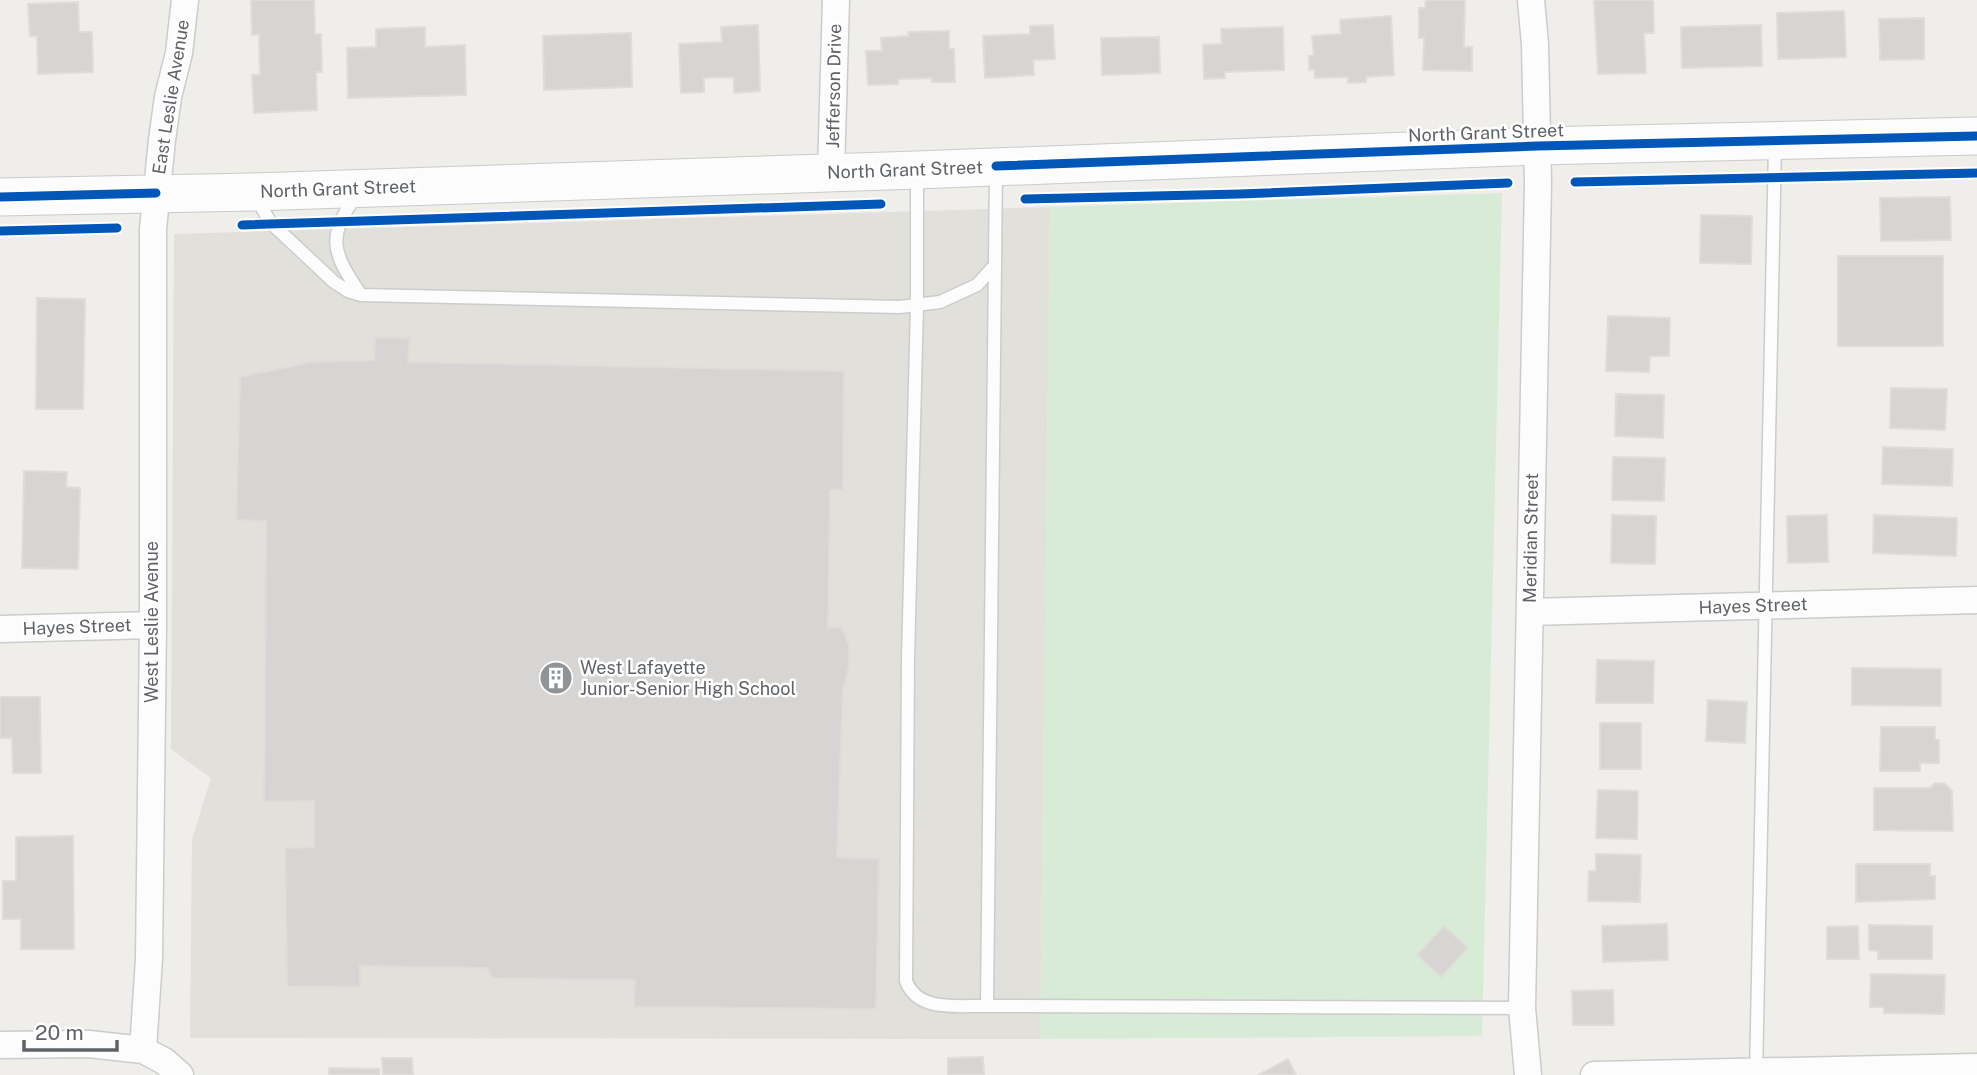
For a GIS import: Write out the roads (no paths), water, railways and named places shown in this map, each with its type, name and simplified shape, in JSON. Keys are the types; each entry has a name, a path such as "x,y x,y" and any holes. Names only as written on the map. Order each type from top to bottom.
{"street":[{"name":"East Leslie Avenue","path":"156,194 168,97 179,53 185,0"},
{"name":"Jefferson Drive","path":"831,173 836,0"},
{"name":"Meridian Street","path":"1528,1075 1522,1009 1537,146 1535,44 1531,0"},
{"name":"North Grant Street","path":"0,197 253,192 831,173 1537,146 1977,136"},
{"name":"West Leslie Avenue","path":"143,1051 149,958 153,625 153,229 156,194"},
{"name":"Hayes Street","path":"1530,612 1977,600"},
{"name":"Hayes Street","path":"0,629 153,625"},
{"path":"0,1045 89,1044 143,1051 164,1061 180,1075"},
{"path":"1594,1075 1977,1067"}],"lane":[{"path":"1756,1073 1775,141"},
{"path":"987,1006 996,166"},
{"path":"917,170 917,305 908,659 906,981 911,993 926,1002 987,1006 1522,1009"},
{"path":"361,188 339,221 336,236 343,268 361,295"},
{"path":"253,192 271,223 334,282 361,295 900,307 940,302 977,285 995,265"}],"place":[{"name":"West Lafayette Junior-Senior High School","path":"556,678"}]}
